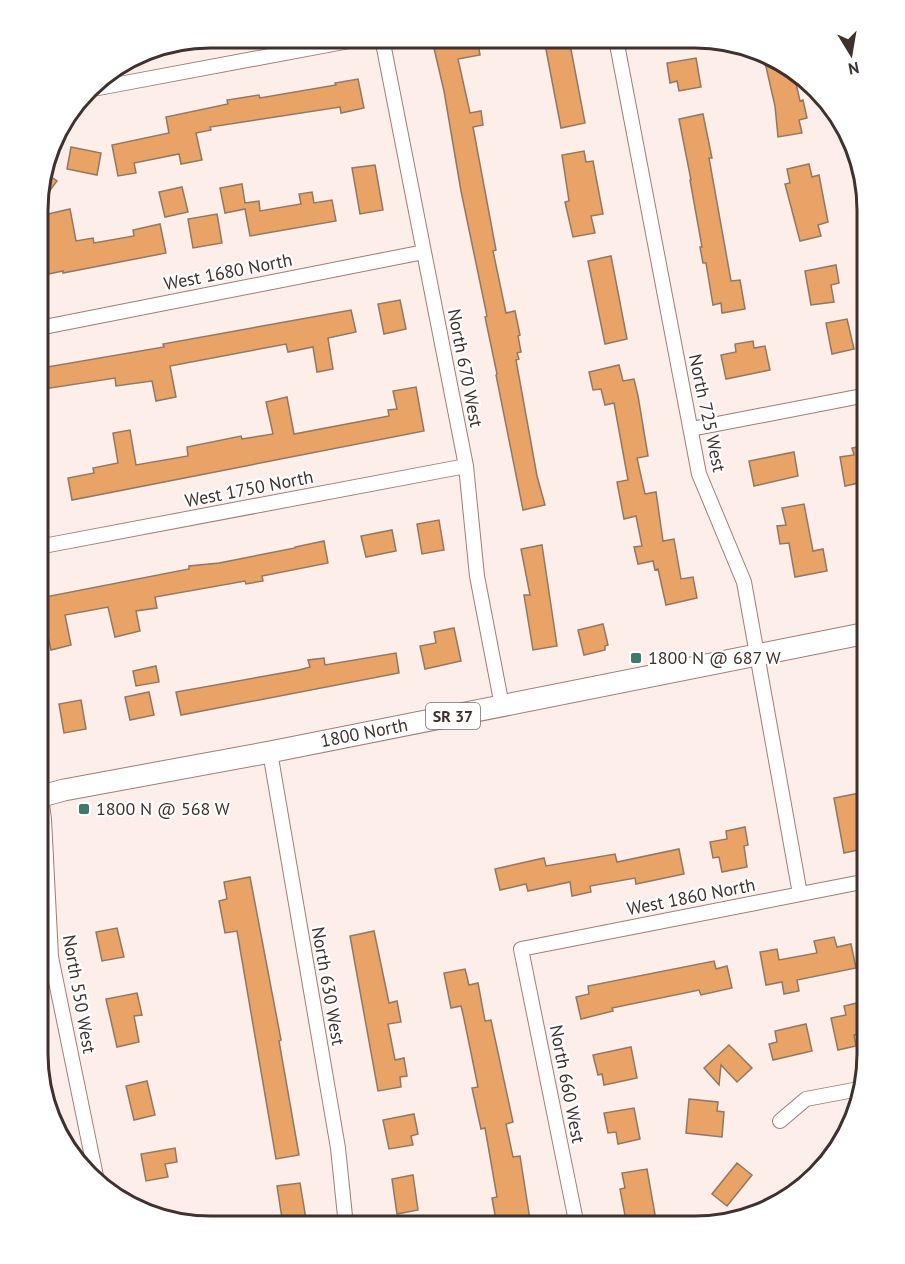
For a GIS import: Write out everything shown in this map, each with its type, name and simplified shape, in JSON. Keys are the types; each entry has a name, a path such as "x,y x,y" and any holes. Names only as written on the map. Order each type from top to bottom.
{"main road":[{"name":"1800 North","path":"48,790 64,790 270,752 857,635"}],"street":[{"path":"104,87 312,48"},
{"name":"North 670 West","path":"384,48 466,466 477,576 502,706"},
{"name":"North 725 West","path":"618,48 699,474 744,582 800,894"},
{"name":"West 1680 North","path":"48,326 424,252"},
{"path":"691,429 857,397"},
{"name":"West 1750 North","path":"48,545 466,466"},
{"name":"North 630 West","path":"270,752 338,1148 345,1216"},
{"name":"West 1860 North","path":"521,949 857,883"},
{"name":"North 550 West","path":"48,898 51,957 93,1166"},
{"name":"North 660 West","path":"521,949 575,1216"},
{"path":"780,1121 806,1099 853,1090"}],"building":[{"path":"434,48 479,48 480,55 458,59 470,113 481,111 483,125 473,127 496,250 493,251 506,313 515,311 520,335 518,336 521,352 517,353 519,359 516,360 537,476 545,505 523,510 461,191 444,91"},
{"path":"546,48 571,48 585,123 561,128"},
{"path":"696,58 701,87 679,91 677,81 670,83 667,63"},
{"path":"765,64 796,83 807,118 799,120 802,133 778,137 775,106"},
{"path":"358,79 364,108 341,113 340,107 210,127 211,130 196,133 202,160 181,164 179,154 134,163 136,173 118,176 112,145 169,133 166,117 228,104 227,100 259,95 260,98"},
{"path":"703,114 731,281 740,280 745,309 722,313 721,303 713,305 706,263 703,263 691,180 679,119"},
{"path":"71,147 101,153 97,175 67,169"},
{"path":"584,151 586,162 593,161 603,214 591,216 595,233 573,237 565,202 569,201 562,155"},
{"path":"809,164 812,177 819,175 828,222 818,225 821,236 800,241 785,184 790,183 787,169"},
{"path":"375,165 383,210 360,214 352,168"},
{"path":"51,177 57,181 49,192"},
{"path":"242,184 245,203 259,201 260,211 301,204 299,194 312,192 314,203 332,200 336,221 250,236 245,209 225,213 220,188"},
{"path":"182,187 188,212 165,217 159,192"},
{"path":"70,209 76,241 93,238 94,243 134,236 133,230 160,224 166,253 48,274 48,214"},
{"path":"217,214 222,243 193,248 188,219"},
{"path":"611,256 627,339 605,344 588,261"},
{"path":"836,265 839,283 831,285 834,302 811,305 805,271"},
{"path":"400,300 406,329 384,334 378,304"},
{"path":"351,310 356,332 328,338 333,369 317,372 313,347 288,352 286,344 170,366 176,397 156,401 152,381 116,386 115,378 48,388 48,367 164,347 163,344"},
{"path":"847,319 854,349 832,354 826,323"},
{"path":"753,341 754,348 765,346 770,370 726,379 721,355 736,352 735,344"},
{"path":"619,365 623,381 634,379 638,396 648,456 637,458 645,494 656,492 663,541 674,539 681,579 693,577 697,598 666,605 658,569 655,570 653,561 638,564 634,547 642,546 636,516 624,519 617,482 628,480 614,403 605,405 601,389 593,390 589,372"},
{"path":"416,387 424,431 72,500 68,478 94,473 93,468 118,463 113,433 130,430 136,465 188,456 187,447 241,436 242,439 273,434 266,402 287,397 294,434 389,416 388,410 397,409 393,391"},
{"path":"857,447 857,483 845,486 840,457 854,455 852,448"},
{"path":"794,452 798,476 754,486 749,461"},
{"path":"804,504 813,551 823,549 827,571 795,577 789,543 780,544 777,526 786,525 782,508"},
{"path":"439,520 444,550 422,554 417,524"},
{"path":"392,530 396,551 366,557 361,536"},
{"path":"324,541 328,563 262,576 263,581 246,584 245,581 155,597 157,608 136,611 140,631 115,637 108,607 65,615 71,645 51,650 48,636 48,596 189,569 189,566 219,563"},
{"path":"542,545 557,646 533,650 524,595 530,595 521,549"},
{"path":"603,624 608,645 605,646 605,650 584,655 578,630"},
{"path":"454,628 461,661 425,669 420,646 436,643 434,632"},
{"path":"396,653 399,673 181,715 176,692 299,670 310,667 308,660 324,658 325,665"},
{"path":"156,666 159,682 136,686 133,671"},
{"path":"149,692 154,715 130,720 125,697"},
{"path":"81,700 86,729 64,733 59,704"},
{"path":"857,794 857,850 844,853 834,798"},
{"path":"745,827 748,845 744,846 747,867 722,872 719,857 713,858 710,842 727,839 726,831"},
{"path":"679,849 684,874 636,884 635,878 590,886 591,892 572,896 570,882 528,891 526,884 500,890 495,869 544,858 546,866 615,854 617,862"},
{"path":"250,877 281,1040 279,1041 299,1155 276,1159 237,931 225,933 219,901 227,899 224,882"},
{"path":"117,928 124,957 102,961 96,932"},
{"path":"374,931 389,1003 397,1001 401,1022 388,1024 395,1060 404,1058 407,1076 400,1077 401,1087 378,1091 350,936"},
{"path":"834,937 837,947 851,944 856,968 797,980 799,991 784,994 782,982 766,985 760,952 777,949 779,960 817,953 814,941"},
{"path":"714,961 716,969 727,966 732,988 701,995 699,990 612,1008 613,1011 581,1019 576,997 589,994 588,986"},
{"path":"465,969 469,985 478,983 485,1021 491,1020 513,1122 506,1124 513,1157 520,1156 529,1216 495,1216 492,1198 497,1197 485,1128 481,1129 472,1088 478,1087 463,1014 461,1006 451,1008 444,973"},
{"path":"137,993 142,1015 134,1016 139,1042 117,1047 106,999"},
{"path":"857,1003 857,1034 854,1035 856,1046 838,1050 831,1018 846,1015 844,1006"},
{"path":"806,1024 812,1051 773,1060 769,1044 777,1042 775,1031"},
{"path":"729,1045 752,1068 737,1082 721,1065 719,1085 704,1068"},
{"path":"631,1047 637,1078 604,1085 602,1074 598,1075 593,1055"},
{"path":"147,1081 155,1115 134,1120 126,1086"},
{"path":"689,1099 718,1102 717,1111 724,1112 722,1137 686,1133"},
{"path":"634,1108 640,1139 618,1144 616,1132 608,1133 604,1113"},
{"path":"414,1114 418,1134 411,1136 413,1145 389,1149 383,1120"},
{"path":"175,1148 177,1162 165,1164 168,1177 146,1181 141,1154"},
{"path":"737,1163 752,1175 727,1206 712,1194"},
{"path":"647,1169 655,1216 625,1216 620,1189 625,1188 622,1173"},
{"path":"413,1175 418,1210 397,1214 392,1179"},
{"path":"300,1183 306,1216 282,1216 277,1186"}],"place":[{"name":"1800 N @ 687 W","path":"636,658"},
{"name":"1800 N @ 568 W","path":"84,809"}]}
